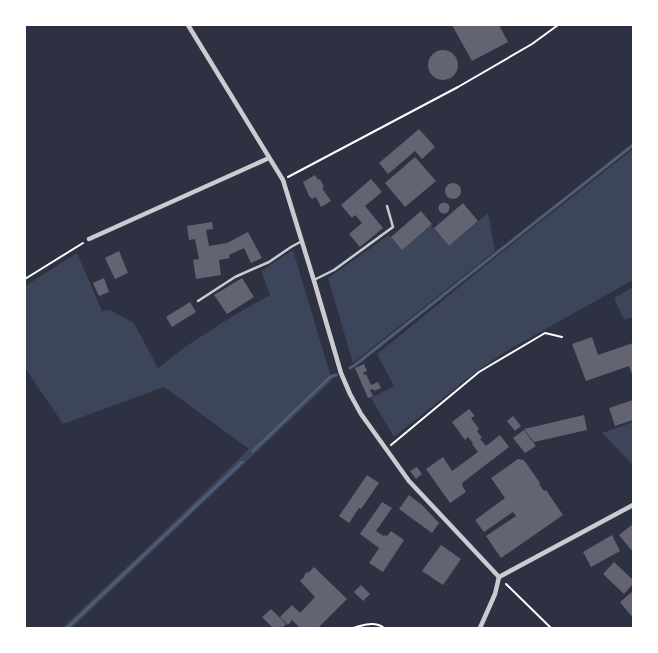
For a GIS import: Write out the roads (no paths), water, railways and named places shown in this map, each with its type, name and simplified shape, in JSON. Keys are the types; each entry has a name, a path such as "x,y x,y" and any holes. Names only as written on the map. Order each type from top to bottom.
{"street":[{"path":"188,25 282,180 341,373 361,414 409,481 499,577"},
{"path":"89,239 269,158"},
{"path":"480,628 495,594 499,577 633,505"}],"lane":[{"path":"314,280 334,270 393,227 387,206"},
{"path":"198,301 235,278 269,262 302,241"}],"waterway":[{"path":"350,368 633,145"},
{"path":"253,451 330,377 336,375"},
{"path":"67,628 242,462"}]}
